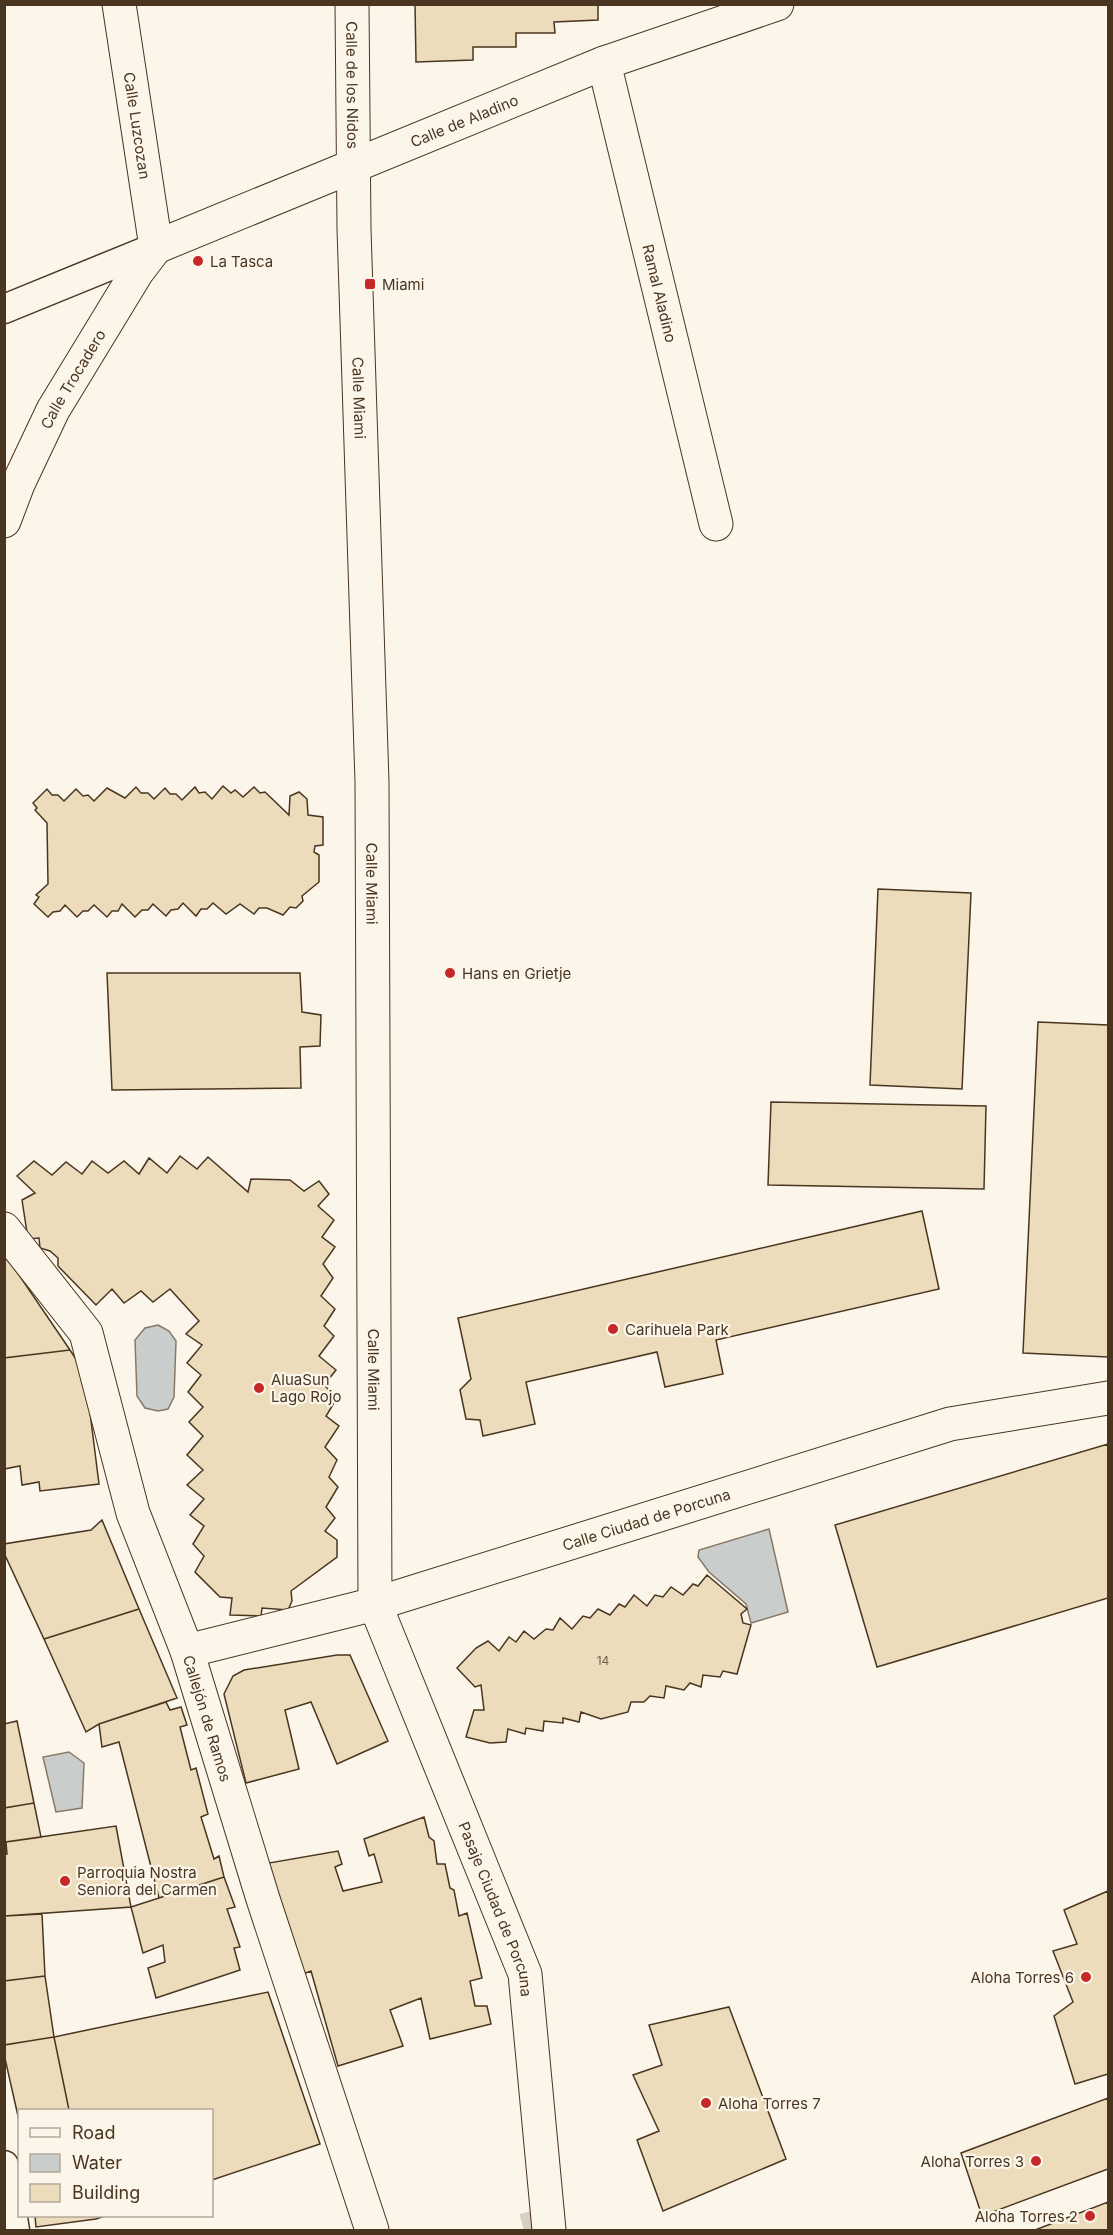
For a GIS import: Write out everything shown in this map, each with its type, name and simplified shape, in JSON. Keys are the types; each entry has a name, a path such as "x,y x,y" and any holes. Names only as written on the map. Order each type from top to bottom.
{"street":[{"name":"Calle Luzcozan","path":"119,4 156,247"},
{"name":"Calle de los Nidos","path":"352,4 354,165"},
{"name":"Calle de Aladino","path":"156,247 604,63 777,4"},
{"name":"Ramal Aladino","path":"604,63 716,524"},
{"name":"Calle Miami","path":"354,165 354,229 372,782 375,1604"},
{"path":"4,309 156,247"},
{"name":"Calle Trocadero","path":"4,521 18,484 53,410 137,272 156,247"},
{"name":"Callejón de Ramos","path":"4,1229 86,1333 133,1513 187,1651 263,1899 372,2230"},
{"name":"Calle Ciudad de Porcuna","path":"187,1651 375,1604 950,1424 1108,1398"},
{"name":"Pasaje Ciudad de Porcuna","path":"375,1604 525,1974 548,2227"},
{"path":"4,2165 15,2230"}],"water":[{"path":"158,1325 169,1331 176,1341 174,1397 168,1409 158,1411 145,1408 137,1396 135,1340 145,1328"},
{"path":"769,1529 788,1612 751,1623 746,1604 709,1572 698,1557 699,1550"},
{"path":"69,1752 84,1763 82,1808 56,1812 43,1757"}],"building":[{"path":"415,4 598,4 598,20 554,22 555,33 516,33 516,47 473,47 473,60 416,62"},
{"path":"223,786 231,793 235,790 243,797 254,787 260,793 265,792 289,815 290,796 299,792 307,799 308,815 323,817 323,845 315,846 314,852 319,855 319,882 302,896 303,901 296,908 290,907 283,915 267,908 259,908 254,914 240,904 226,914 213,903 207,909 201,909 196,916 183,903 166,916 153,904 148,910 142,910 135,917 122,904 118,911 112,911 107,917 94,905 77,917 65,905 60,911 53,912 48,917 34,904 39,897 36,895 48,884 47,823 35,810 37,808 33,803 47,789 52,795 58,795 64,801 76,789 83,796 88,795 94,801 107,788 125,798 136,787 141,793 148,793 154,799 165,788 170,794 176,794 182,800 195,787 199,793 205,792 212,799"},
{"path":"878,889 971,893 962,1089 870,1085"},
{"path":"107,973 300,973 302,1012 321,1015 320,1046 300,1047 301,1088 112,1090"},
{"path":"1038,1022 1108,1025 1108,1357 1023,1353"},
{"path":"771,1102 986,1106 984,1189 768,1185"},
{"name":"AluaSun Lago Rojo","path":"180,1156 197,1169 208,1157 248,1192 251,1179 290,1180 304,1191 319,1181 329,1194 318,1206 334,1220 322,1237 335,1247 323,1264 333,1278 321,1296 335,1309 324,1326 334,1336 319,1356 336,1370 324,1385 337,1398 326,1416 339,1426 325,1447 337,1460 329,1477 338,1487 326,1507 335,1518 325,1531 337,1540 337,1557 291,1591 292,1601 288,1610 262,1608 261,1616 230,1615 232,1598 220,1597 195,1572 204,1556 193,1544 204,1526 190,1515 204,1499 187,1485 203,1470 187,1455 203,1436 189,1422 203,1407 188,1392 201,1375 187,1363 202,1345 186,1334 199,1321 170,1289 153,1302 141,1291 124,1303 112,1289 96,1305 58,1266 58,1258 50,1251 40,1248 39,1238 28,1239 22,1200 35,1193 17,1176 34,1161 52,1175 66,1162 82,1174 92,1161 108,1173 124,1161 139,1174 149,1158 167,1173"},
{"name":"Carihuela Park","path":"922,1211 939,1289 716,1340 723,1374 665,1387 657,1352 526,1382 535,1424 483,1436 480,1420 466,1419 460,1390 471,1379 458,1318"},
{"path":"4,1253 70,1350 4,1358"},
{"path":"70,1350 85,1373 99,1484 40,1491 39,1482 22,1485 20,1466 4,1469 4,1358"},
{"path":"1108,1444 1108,1598 877,1667 835,1525"},
{"path":"102,1520 139,1609 44,1639 4,1553 4,1544 91,1530"},
{"path":"707,1575 747,1609 741,1614 743,1623 751,1625 737,1674 723,1671 720,1677 703,1675 701,1687 690,1683 684,1690 666,1686 664,1698 650,1696 644,1702 631,1702 628,1712 601,1719 581,1712 579,1722 563,1718 563,1723 544,1721 543,1731 526,1728 525,1734 508,1729 506,1742 490,1743 466,1737 474,1710 484,1710 481,1685 475,1687 457,1668 476,1648 488,1641 499,1651 509,1637 516,1642 524,1631 534,1639 546,1629 553,1630 560,1618 572,1629 583,1616 590,1618 598,1609 610,1615 619,1604 625,1607 634,1595 647,1606 655,1595 663,1597 671,1587 683,1595 693,1584 698,1586"},
{"path":"139,1609 177,1698 99,1724 86,1732 44,1639"},
{"path":"337,1655 350,1655 388,1741 337,1764 311,1702 285,1710 299,1769 246,1783 224,1694 233,1676 244,1670"},
{"path":"166,1702 170,1710 181,1707 187,1725 180,1727 191,1770 196,1768 208,1814 201,1817 214,1859 219,1856 224,1877 159,1898 119,1742 102,1747 99,1724"},
{"path":"17,1721 34,1803 4,1808 4,1724"},
{"path":"34,1803 41,1837 6,1842 7,1854 4,1854 4,1808"},
{"path":"424,1817 429,1837 434,1841 437,1864 445,1864 450,1888 454,1890 459,1916 467,1913 482,1978 470,1981 475,2006 487,2006 491,2024 430,2039 421,1998 390,2010 403,2046 338,2066 311,1971 303,1974 269,1863 338,1851 342,1864 335,1867 343,1891 382,1882 374,1854 369,1856 364,1839"},
{"name":"Parroquia Nostra Seniora del Carmen","path":"116,1826 131,1907 5,1916 4,1921 6,1842"},
{"path":"224,1877 235,1907 227,1909 240,1947 234,1948 240,1970 156,1998 148,1968 165,1962 163,1945 143,1953 131,1907"},
{"name":"Aloha Torres 6","path":"1108,1891 1108,2074 1075,2084 1054,2016 1073,2002 1053,1951 1077,1944 1064,1910"},
{"path":"42,1914 45,1976 4,1981 5,1916"},
{"path":"45,1976 54,2037 4,2045 4,1981"},
{"path":"268,1992 320,2144 213,2180 213,2109 69,2109 54,2037"},
{"name":"Aloha Torres 7","path":"729,2007 786,2159 663,2211 637,2140 659,2131 633,2075 662,2065 649,2025"},
{"path":"54,2037 69,2109 18,2109 18,2116 4,2045"},
{"name":"Aloha Torres 3","path":"1108,2098 1108,2169 982,2216 961,2153"},
{"name":"Aloha Torres 2","path":"1108,2202 1108,2230 1035,2230"},
{"path":"35,2217 102,2217 96,2219 36,2227"}],"tunnel":[{"path":"524,2230 548,2223"}],"place":[{"name":"La Tasca","path":"198,261"},
{"name":"Miami","path":"370,284"},
{"name":"Hans en Grietje","path":"450,973"},
{"name":"Carihuela Park","path":"613,1329"},
{"name":"AluaSun Lago Rojo","path":"259,1388"},
{"name":"Parroquia Nostra Seniora del Carmen","path":"65,1881"},
{"name":"Aloha Torres 6","path":"1086,1977"},
{"name":"Aloha Torres 7","path":"706,2103"},
{"name":"Aloha Torres 3","path":"1036,2161"},
{"name":"Aloha Torres 2","path":"1090,2216"}]}
